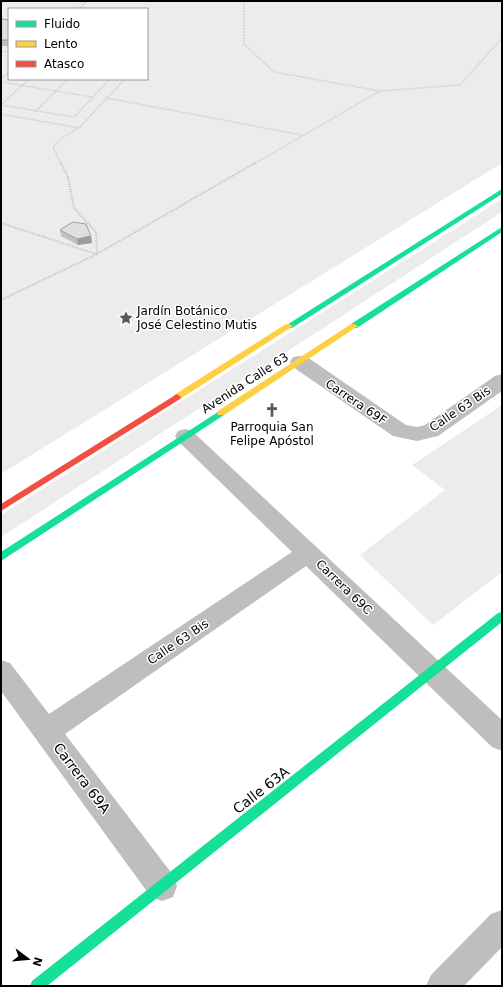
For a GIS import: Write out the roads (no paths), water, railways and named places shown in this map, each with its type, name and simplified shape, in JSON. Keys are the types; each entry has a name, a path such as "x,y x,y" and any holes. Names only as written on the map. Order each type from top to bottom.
{"main road":[{"name":"Avenida Calle 63","path":"1,508 502,191"},
{"name":"Avenida Calle 63","path":"1,557 502,229"},
{"name":"Calle 63A","path":"37,986 502,616"}],"street":[{"name":"Carrera 69F","path":"300,362 400,431 416,434"},
{"name":"Calle 63 Bis","path":"416,434 431,431 502,380"},
{"name":"Carrera 69C","path":"185,436 502,738"},
{"name":"Calle 63 Bis","path":"47,731 308,553"},
{"name":"Carrera 69A","path":"1,671 162,886"},
{"path":"442,986 502,925"}],"place":[{"name":"Jardín Botánico José Celestino Mutis","path":"126,318"},
{"name":"Parroquia San Felipe Apóstol","path":"272,410"}]}
